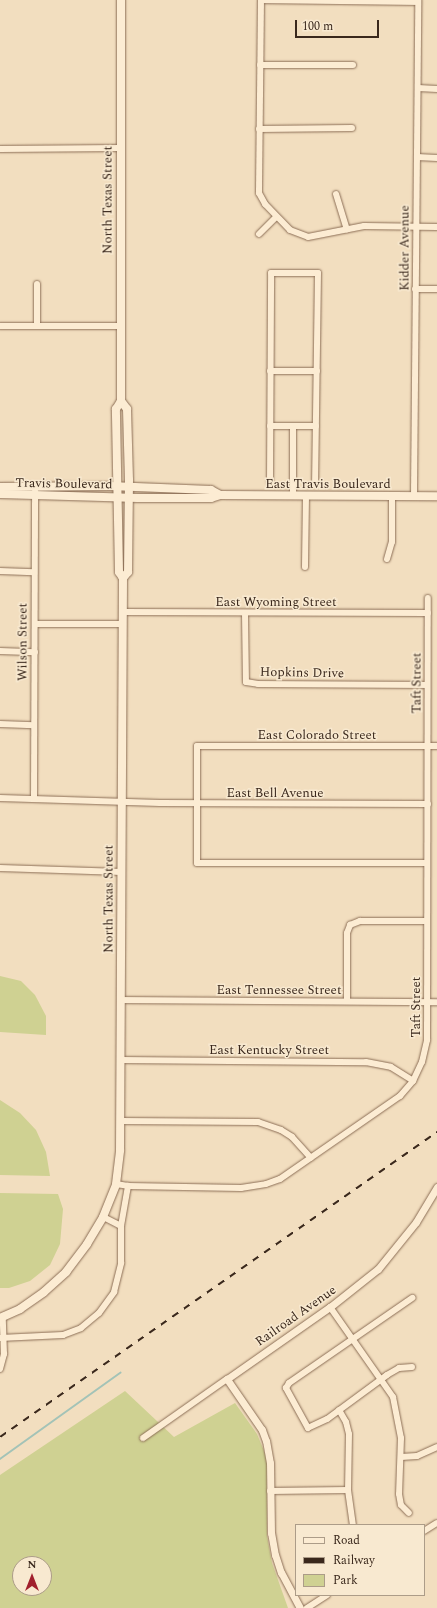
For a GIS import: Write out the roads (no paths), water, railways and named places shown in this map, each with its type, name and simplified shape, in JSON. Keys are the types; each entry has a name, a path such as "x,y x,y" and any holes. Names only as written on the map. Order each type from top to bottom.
{"main road":[{"name":"North Texas Street","path":"2,1317 44,1292 66,1272 87,1244 103,1217 116,1184 121,1121 123,578 119,572 119,487 116,409 121,401 121,0"},
{"name":"North Texas Street","path":"121,401 127,409 129,488 128,572 123,578"},
{"name":"Travis Boulevard","path":"0,487 119,487"},
{"name":"East Travis Boulevard","path":"119,487 211,490 220,495"},
{"name":"Travis Boulevard","path":"0,494 128,497"},
{"name":"East Travis Boulevard","path":"128,497 211,498 220,495 437,496"}],"street":[{"path":"418,1 261,0 259,193 265,204 290,230 308,237 364,226 437,227"},
{"name":"Kidder Avenue","path":"414,496 418,1"},
{"path":"260,65 353,65"},
{"path":"418,88 437,89"},
{"path":"259,129 352,128"},
{"path":"0,149 120,148"},
{"path":"417,158 437,158"},
{"path":"336,194 347,229"},
{"path":"259,234 276,217"},
{"path":"270,482 271,273 318,273 315,480"},
{"path":"37,284 37,326"},
{"path":"415,289 437,289"},
{"path":"0,326 120,326"},
{"path":"270,371 317,371"},
{"path":"270,426 316,426"},
{"path":"293,426 294,495"},
{"name":"Wilson Street","path":"34,799 34,572 36,486"},
{"path":"305,567 306,495"},
{"path":"387,558 392,542 392,496"},
{"path":"0,571 34,572"},
{"name":"Taft Street","path":"116,1184 128,1186 254,1187 280,1179 400,1096 413,1081 426,1050 428,598"},
{"name":"East Wyoming Street","path":"123,612 428,613"},
{"name":"Hopkins Drive","path":"245,613 246,682 258,684 427,685"},
{"path":"35,624 123,624"},
{"path":"0,651 35,652"},
{"path":"0,724 34,725"},
{"name":"East Colorado Street","path":"196,804 197,746 437,746"},
{"name":"East Bell Avenue","path":"0,798 196,804 428,804"},
{"path":"196,804 197,863 427,863"},
{"path":"0,868 122,872"},
{"path":"347,1001 347,933 350,925 360,921 426,921"},
{"name":"East Tennessee Street","path":"121,1000 437,1002"},
{"name":"East Kentucky Street","path":"121,1060 366,1062 391,1067 413,1081"},
{"path":"121,1121 258,1122 281,1130 292,1137 310,1158"},
{"path":"2,1338 63,1335 92,1320 107,1303 114,1292 120,1272 121,1226 128,1186"},
{"name":"Railroad Avenue","path":"143,1438 364,1282 396,1251 437,1187"},
{"path":"103,1217 121,1226"},
{"path":"412,1298 288,1383 286,1388 308,1428 339,1410 381,1379 399,1368 412,1367"},
{"path":"330,1307 354,1338 381,1379 396,1408 401,1457 399,1494 401,1504 409,1513"},
{"path":"0,1369 4,1362 2,1317"},
{"path":"227,1378 262,1430 266,1441 270,1463 271,1533 275,1555 281,1573 300,1608"},
{"path":"339,1410 346,1422 349,1434 348,1490 353,1524"},
{"path":"401,1457 417,1456 437,1447"},
{"path":"270,1491 348,1490"},
{"path":"425,1530 437,1523"},
{"path":"307,1608 325,1596"}],"waterway":[{"path":"0,1459 120,1373"}],"railway":[{"path":"0,1437 437,1132"}]}
